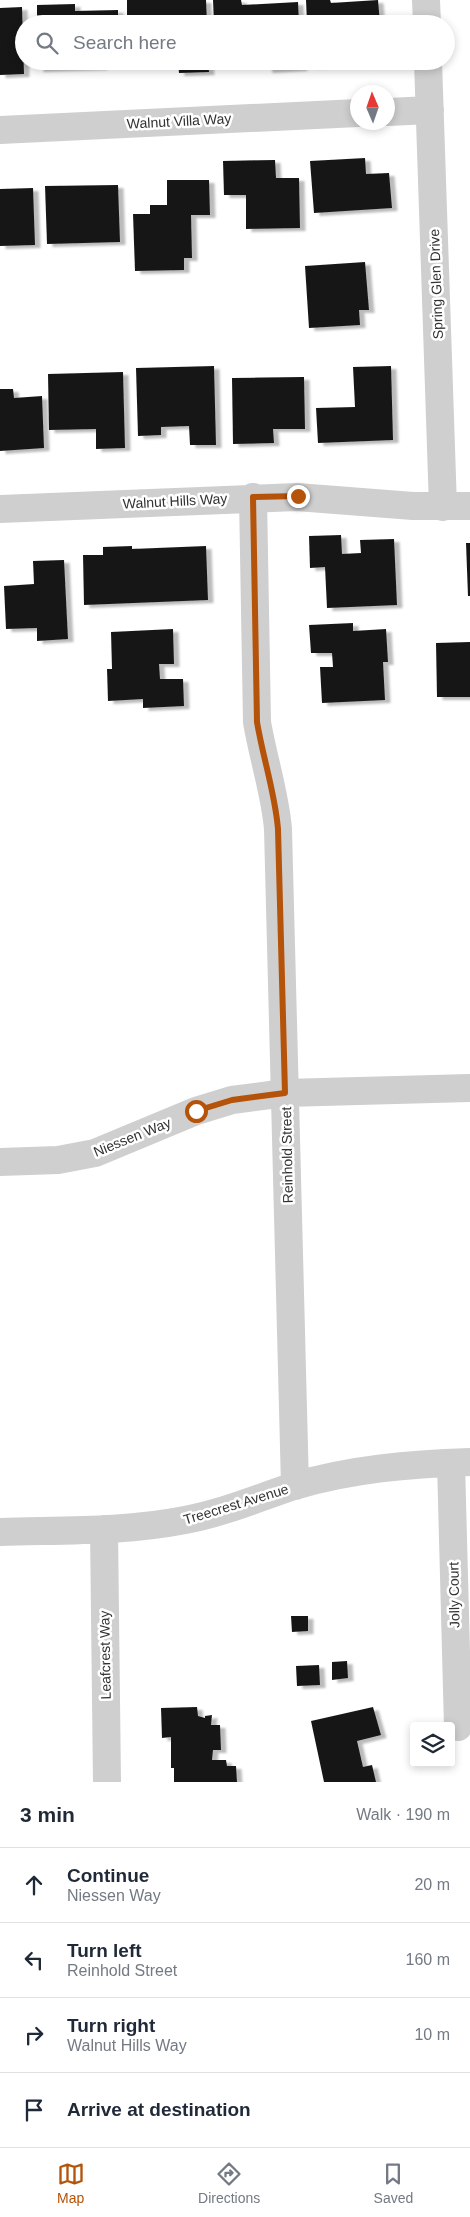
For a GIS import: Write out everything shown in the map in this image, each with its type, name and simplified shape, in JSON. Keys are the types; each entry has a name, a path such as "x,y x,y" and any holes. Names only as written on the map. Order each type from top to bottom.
{"street":[{"path":"426,0 427,15"},
{"name":"Spring Glen Drive","path":"428,70 443,507"},
{"path":"395,112 430,110"},
{"name":"Walnut Villa Way","path":"0,130 350,113"},
{"name":"Walnut Hills Way","path":"0,509 298,496 413,506 470,506"},
{"name":"Reinhold Street","path":"253,497 257,722 263,758 277,811 278,829 295,1486"},
{"name":"Niessen Way","path":"0,1162 58,1160 95,1153 196,1111 232,1100 285,1093 470,1088"},
{"name":"Treecrest Avenue","path":"0,1532 144,1527 187,1520 230,1509 295,1486 359,1471 415,1464 461,1463"},
{"name":"Jolly Court","path":"458,1727 461,1463"},
{"name":"Leafcrest Way","path":"104,1529 107,1782"}],"building":[{"path":"127,0 206,0 207,15 127,15"},
{"path":"213,0 241,0 242,5 298,2 299,15 214,15"},
{"path":"306,0 330,0 331,3 378,0 379,15 307,15"},
{"path":"75,4 75,11 118,10 118,15 37,15 37,5"},
{"path":"22,7 22,15 15,15 15,70 24,70 24,74 0,75 0,8"},
{"path":"179,70 209,70 209,72 179,73"},
{"path":"365,158 366,174 389,173 392,208 314,213 310,161"},
{"path":"275,160 276,178 299,178 300,228 246,229 246,195 224,195 223,161"},
{"path":"167,180 209,180 210,215 191,215 192,258 184,258 184,270 135,271 133,214 150,214 150,205 167,205"},
{"path":"118,185 120,242 47,244 45,186"},
{"path":"33,188 35,245 0,246 0,189"},
{"path":"365,262 369,310 359,310 360,325 309,328 305,266"},
{"path":"214,366 216,445 190,445 189,426 161,427 161,435 138,436 136,368"},
{"path":"391,366 393,440 318,443 316,408 355,407 353,367"},
{"path":"123,372 125,448 96,449 96,429 49,430 48,374"},
{"path":"304,377 305,429 273,429 274,443 233,444 232,378"},
{"path":"0,389 13,389 14,398 42,396 44,448 0,451"},
{"path":"341,535 342,554 361,553 360,540 394,539 397,605 327,608 325,567 310,568 309,536"},
{"path":"466,543 470,543 470,596 468,596"},
{"path":"132,546 132,549 206,546 208,600 84,605 83,555 103,555 103,547"},
{"path":"64,560 68,639 37,641 37,628 6,629 4,586 34,584 33,561"},
{"path":"353,623 353,631 386,629 388,662 383,662 385,700 322,703 320,667 333,667 332,653 311,653 309,625"},
{"path":"173,629 174,664 159,664 160,679 183,679 184,706 143,708 143,699 108,701 107,669 112,669 111,632"},
{"path":"470,642 470,697 437,697 436,643"},
{"path":"291,1616 308,1616 308,1631 292,1632"},
{"path":"347,1661 348,1678 332,1680 332,1662"},
{"path":"319,1665 320,1685 297,1686 296,1666"},
{"path":"197,1707 198,1716 205,1718 205,1716 212,1715 211,1725 220,1725 221,1750 213,1750 212,1760 226,1760 227,1766 236,1766 237,1782 174,1782 174,1768 171,1768 171,1737 162,1738 161,1708"},
{"path":"373,1707 381,1735 357,1741 363,1767 372,1765 376,1782 324,1782 311,1721"}],"route":[{"path":"196,1111 232,1100 285,1093 277,811 263,758 257,722 257,628 253,497 298,496"}]}
